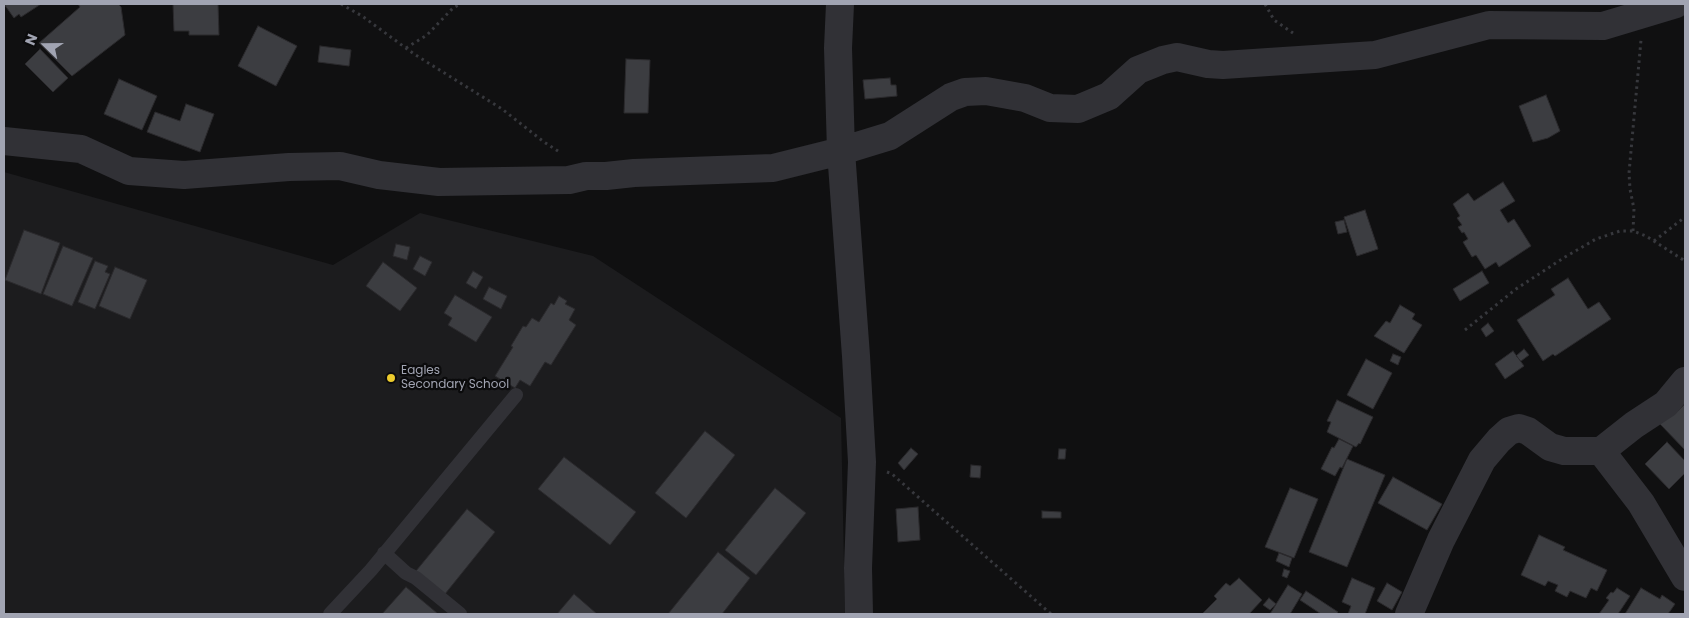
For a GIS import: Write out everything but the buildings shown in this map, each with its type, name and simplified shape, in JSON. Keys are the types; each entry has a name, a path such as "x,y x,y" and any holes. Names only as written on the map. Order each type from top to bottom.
{"street":[{"path":"840,4 838,48 841,151 862,462 858,614"},
{"path":"4,141 81,149 129,171 184,175 289,167 340,166 379,175 439,182 569,180 586,176 634,173 773,168 841,151 890,136 951,97 965,92 986,91 1024,98 1050,108 1078,109 1109,96 1138,70 1163,60 1177,57 1208,64 1223,65 1375,55 1489,25 1603,26 1676,4"},
{"path":"1409,614 1441,540 1482,460 1509,431 1519,428 1550,447 1564,451 1601,451 1634,425 1666,404 1685,382"},
{"path":"1601,451 1640,503 1685,577"}],"lane":[{"path":"330,614 384,553 516,395"},
{"path":"384,553 406,573 416,578 460,614"}],"path":[{"path":"341,4 502,109 544,142 563,154"},
{"path":"406,48 427,35 460,4"},
{"path":"1633,231 1634,209 1629,173 1641,55 1642,13"},
{"path":"1654,241 1685,216"},
{"path":"1465,330 1516,288 1596,239 1620,231 1633,231 1646,236 1685,261"},
{"path":"862,462 892,474 1050,614"}],"shaded area":[{"name":"Eagles Secondary School","path":"4,172 333,265 420,213 593,256 841,418 845,614 4,614"}],"place":[{"name":"Eagles Secondary School","path":"391,378"}]}
